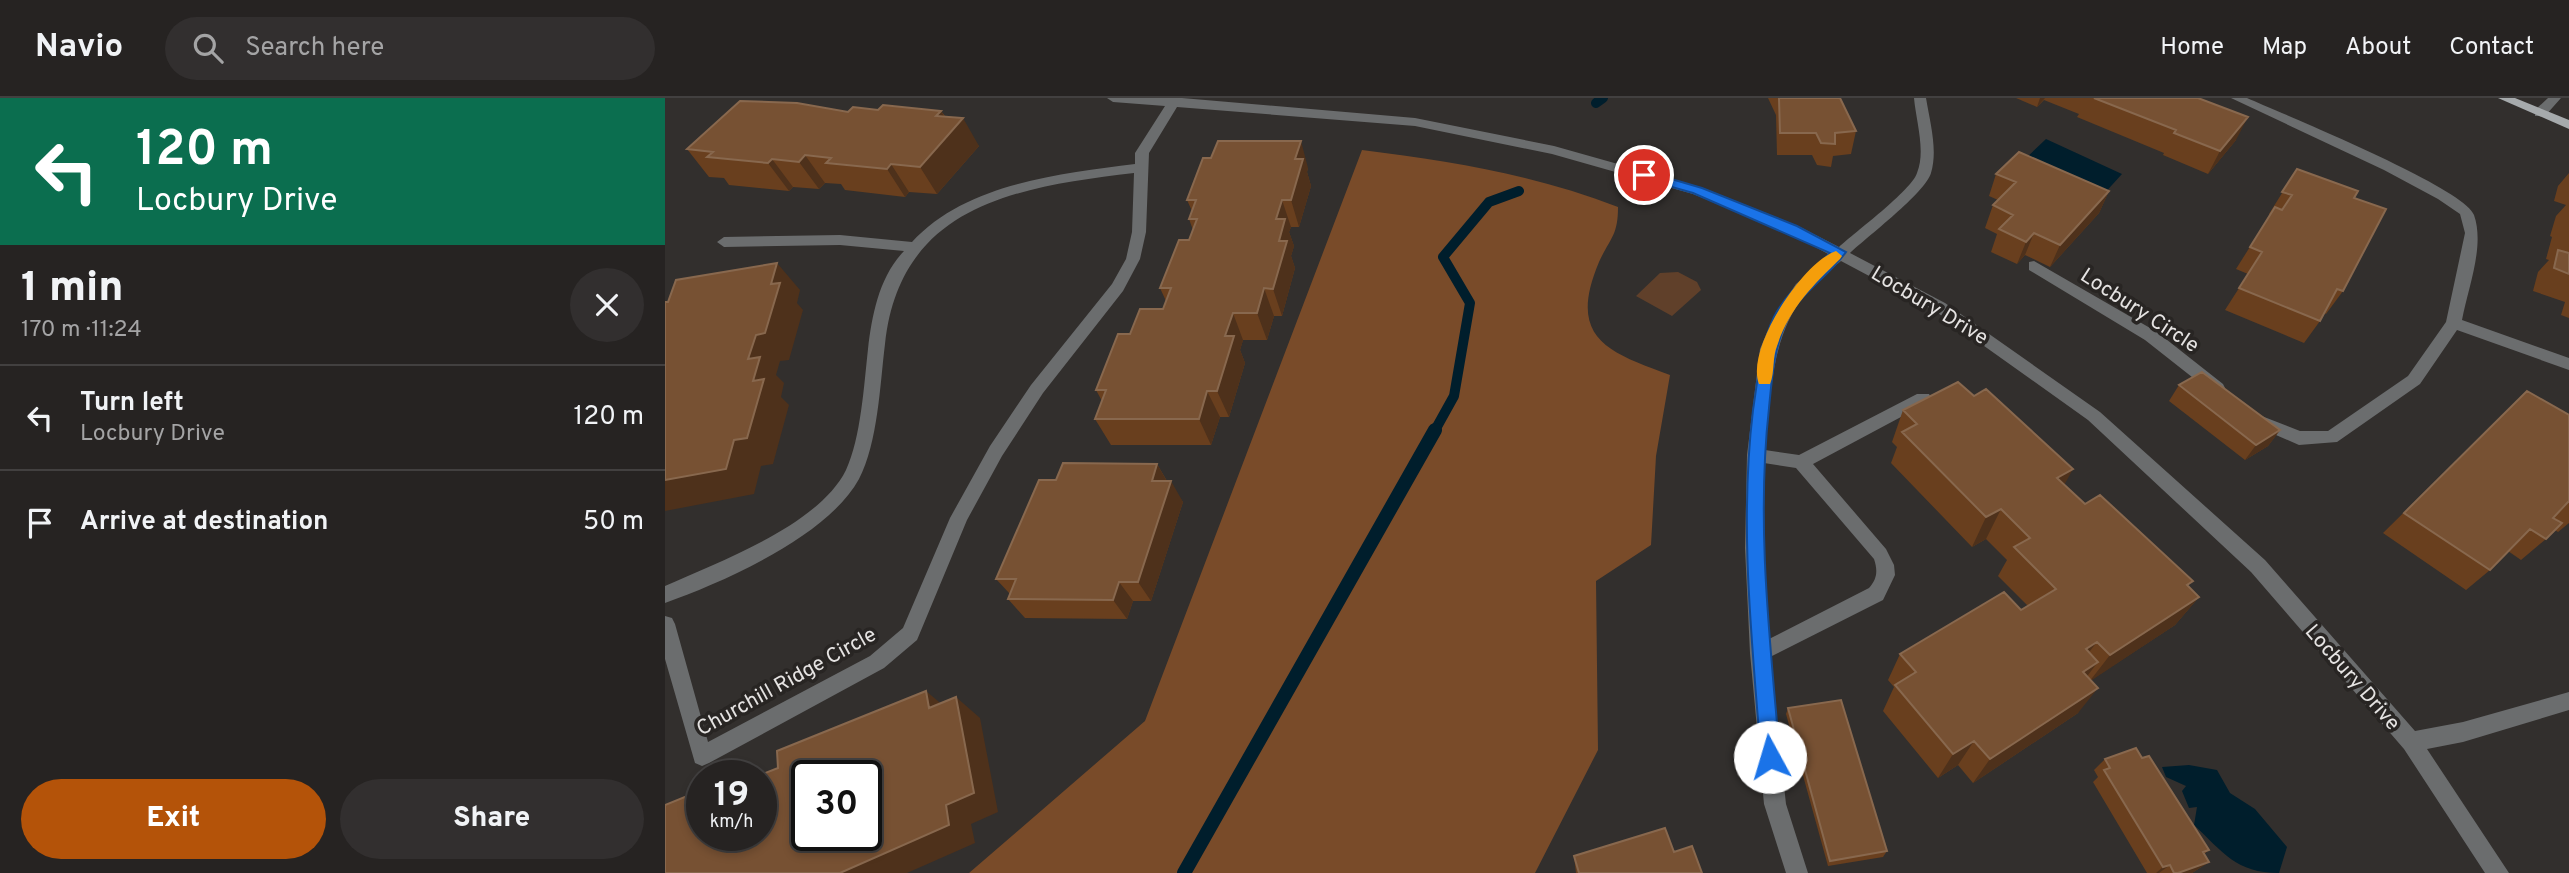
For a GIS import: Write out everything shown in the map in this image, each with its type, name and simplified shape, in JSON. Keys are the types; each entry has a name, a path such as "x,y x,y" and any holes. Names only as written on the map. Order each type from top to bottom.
{"main road":[{"path":"2504,98 2569,125"}],"street":[{"name":"Locbury Drive","path":"1113,98 1174,100 1415,122 1487,134 1698,191 1793,229 1940,307 2094,416 2258,566 2411,742 2498,873"},
{"path":"1797,873 1775,804 1760,653 1754,548 1756,455 1768,349 1782,316 1801,288 1909,193 1924,175 1927,151 1920,98"},
{"name":"Locbury Circle","path":"2034,266 2151,336 2265,426 2298,438 2331,437 2414,380 2454,323 2472,233 2466,212 2443,196 2389,167 2237,98"},
{"path":"2540,113 2555,98"},
{"name":"Churchill Ridge Circle","path":"665,624 702,756 877,662 910,634 959,518 996,451 1037,389 1118,287 1133,259 1139,232 1139,167 1142,153 1174,100"},
{"path":"665,595 765,548 802,526 833,499 853,474 886,295 899,269 915,247 943,223 984,198 1029,185 1139,167"},
{"path":"724,242 840,240 915,247"},
{"path":"2454,323 2569,364"},
{"path":"1756,455 1801,462 1923,398"},
{"path":"1760,653 1876,594 1885,579 1885,562 1880,554 1801,462"},
{"path":"2411,742 2463,732 2569,701"}],"shaded area":[{"path":"1362,150 1428,159 1524,178 1618,207 1615,231 1599,262 1590,288 1588,308 1591,325 1599,338 1611,349 1670,375 1656,456 1651,545 1596,581 1598,750 1535,873 969,873 1145,721"},
{"path":"1678,272 1697,282 1701,290 1672,316 1636,296 1660,273"}],"water":[{"path":"2046,139 2122,174 2102,196 2025,159"},
{"path":"2189,765 2217,770 2230,793 2255,809 2287,847 2279,873 2264,872 2241,865 2222,852 2194,825 2197,807 2189,808 2182,791 2186,786 2166,777 2162,767"}],"building":[{"path":"1779,98 1840,98 1856,131 1835,133 1835,144 1821,143 1816,133 1780,133"},
{"path":"2094,98 2198,98 2248,117 2220,151 2174,133 2176,130"},
{"path":"740,101 797,103 848,112 853,107 878,110 883,105 941,111 936,116 963,118 920,167 891,164 887,169 826,163 831,158 805,155 799,162 772,159 768,163 707,157 713,152 687,149"},
{"path":"1218,141 1301,141 1295,159 1303,159 1291,200 1282,200 1276,219 1285,219 1279,241 1287,241 1273,289 1264,288 1257,313 1233,313 1225,336 1234,336 1217,391 1207,391 1199,419 1095,419 1106,390 1096,390 1118,334 1130,334 1140,309 1163,309 1171,288 1160,288 1179,240 1189,240 1197,219 1189,219 1196,200 1187,200 1203,158 1211,158"},
{"path":"2019,152 2109,191 2060,245 2034,233 2026,242 1999,229 2013,215 1993,205 2016,182 1996,174"},
{"path":"2297,169 2358,191 2354,198 2386,209 2343,291 2337,289 2320,321 2239,288 2262,252 2250,247 2275,207 2282,210 2292,195 2282,192"},
{"path":"2558,250 2569,253 2569,274 2554,268"},
{"path":"777,263 771,284 780,283 765,333 756,335 748,359 760,357 753,381 764,379 747,438 734,440 726,469 665,480 665,302 668,302 676,280"},
{"path":"2202,372 2280,430 2256,445 2179,385"},
{"path":"1958,382 1974,396 1986,389 2073,469 2057,478 2085,504 2100,495 2193,581 2187,585 2199,597 2110,655 2097,642 2086,649 2098,662 2083,672 2098,688 1990,759 1974,741 1953,754 1895,685 1916,672 1900,654 2004,592 2021,610 2056,589 2014,547 2030,538 2001,509 1986,517 1902,432 1917,424 1903,410"},
{"path":"2527,391 2569,415 2569,502 2553,518 2562,523 2546,539 2530,529 2490,570 2404,513"},
{"path":"1063,463 1157,464 1152,481 1171,481 1138,582 1119,582 1113,600 1008,599 1016,579 996,579 1039,480 1056,480"},
{"path":"926,691 929,708 956,697 974,793 946,805 949,825 840,873 665,873 665,805 686,796 686,851 777,851 777,751"},
{"path":"1841,700 1887,851 1830,861 1788,708"},
{"path":"2136,748 2142,758 2149,756 2209,850 2203,852 2209,862 2178,873 2174,873 2170,865 2163,867 2104,770 2110,768 2105,759"},
{"path":"1665,828 1674,852 1692,846 1702,873 1579,873 1574,856"}],"waterway":[{"path":"1596,103 1603,98"},
{"path":"1434,432 1454,396 1470,303 1443,257 1489,202 1519,191"},
{"path":"1184,873 1435,430"}],"slow traffic":[{"path":"1765,380 1768,349 1782,316 1801,288 1836,256"}],"route":[{"path":"1644,175 1698,191 1793,229 1839,252 1801,288 1782,316 1768,349 1756,455 1754,548 1770,757"}]}
